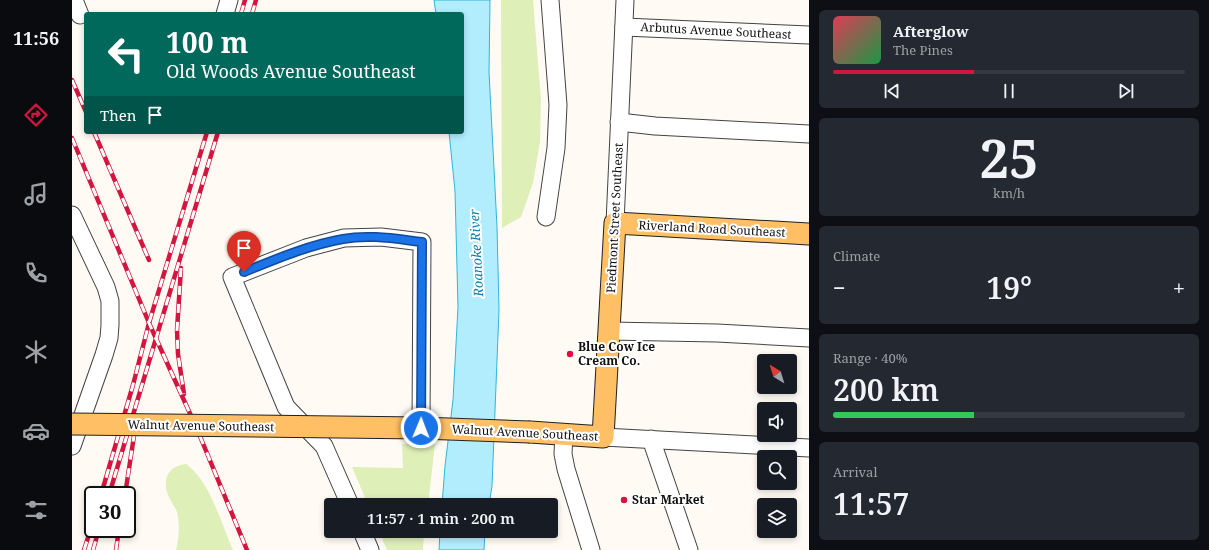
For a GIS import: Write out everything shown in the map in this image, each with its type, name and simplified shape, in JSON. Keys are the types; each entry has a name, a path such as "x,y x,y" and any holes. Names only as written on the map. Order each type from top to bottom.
{"main road":[{"name":"Riverland Road Southeast","path":"615,223 809,234"},
{"name":"Piedmont Street Southeast","path":"603,437 615,223"},
{"name":"Walnut Avenue Southeast","path":"72,424 421,428 530,432 603,437"}],"street":[{"path":"226,12 229,0"},
{"path":"546,217 556,148 558,104 550,0"},
{"name":"Piedmont Street Southeast","path":"615,223 626,0"},
{"name":"Arbutus Avenue Southeast","path":"624,27 809,36"},
{"path":"619,122 655,126 809,134"},
{"path":"72,214 106,287 110,301 109,338 72,446"},
{"path":"347,498 324,446 286,407 232,277 306,248 344,238 380,237 422,242 421,428"},
{"path":"609,331 717,333 809,338"},
{"path":"564,434 563,454 566,469 591,550"},
{"name":"Walnut Avenue Southeast","path":"603,437 809,448"},
{"path":"651,439 689,550"},
{"path":"365,538 370,550"}],"green space":[{"path":"501,0 533,0 541,100 540,142 533,183 521,217 502,228"},
{"path":"402,444 435,444 429,498 365,498 352,467 403,468"},
{"path":"186,464 202,481 214,503 233,550 176,550 179,521 176,510 166,489 166,479 171,470 175,467"},
{"path":"382,538 424,538 423,550 387,550"}],"water":[{"name":"Roanoke River","path":"434,0 490,0 489,72 497,227 499,310 492,486 490,498 443,498 453,400 458,307 455,191 449,134 464,134 464,12 436,12"},
{"path":"440,538 485,538 484,550 439,550"}],"railway":[{"path":"242,12 245,0"},
{"path":"253,12 256,0"},
{"path":"72,80 84,107"},
{"path":"95,134 149,260"},
{"path":"104,486 133,385 149,323 206,134"},
{"path":"112,486 217,134"},
{"path":"72,138 149,323 197,429 247,550"},
{"path":"181,268 177,330 178,354 184,394"},
{"path":"126,486 137,416"},
{"path":"84,550 88,538"},
{"path":"93,550 96,538"},
{"path":"116,550 118,538"}],"place":[{"name":"Blue Cow Ice Cream Co.","path":"570,354"},
{"name":"Star Market","path":"624,500"}],"route":[{"path":"244,272 306,248 344,238 380,237 422,242 421,428"}]}
